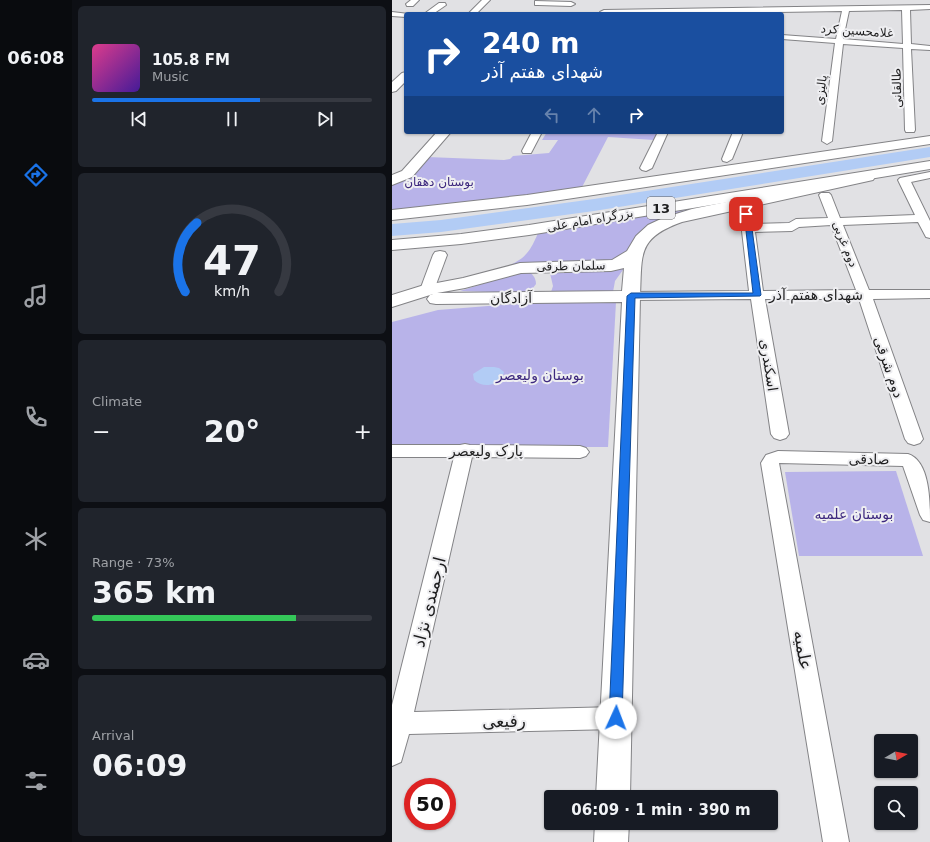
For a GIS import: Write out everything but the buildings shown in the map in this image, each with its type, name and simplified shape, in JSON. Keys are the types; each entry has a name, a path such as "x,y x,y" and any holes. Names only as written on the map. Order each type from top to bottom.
{"main road":[{"path":"392,88 404,69"},
{"path":"392,181 407,174 442,134"},
{"name":"13","path":"392,215 457,210 531,200 930,140"},
{"path":"392,175 416,164"},
{"name":"بزرگراه امام علی","path":"392,245 460,239 529,230 930,165"},
{"name":"سلمان طرقی","path":"392,301 427,290 465,283 520,268 611,266 618,264 636,253 637,246 647,234 661,225 686,216 899,170"},
{"path":"613,790 631,296 636,253"},
{"path":"533,298 541,293 545,282 542,274 535,267"},
{"name":"آزادگان","path":"392,309 425,300 631,296"},
{"path":"611,842 612,830"}],"street":[{"path":"474,12 486,0"},
{"path":"779,10 781,0"},
{"path":"855,0 855,9"},
{"path":"431,12 442,4"},
{"path":"538,4 571,4"},
{"name":"طالقانی","path":"906,7 910,130"},
{"path":"745,12 930,7"},
{"path":"604,12 635,9 662,12"},
{"path":"680,12 706,9 722,12"},
{"name":"پالیزی","path":"827,141 839,41 846,9"},
{"path":"784,21 789,10"},
{"path":"392,14 404,15"},
{"name":"غلامحسین کرد","path":"784,37 930,48"},
{"path":"527,151 537,134"},
{"path":"646,168 662,134"},
{"path":"727,159 737,134"},
{"path":"930,175 904,180 930,234"},
{"name":"دوم غربی","path":"825,195 864,294"},
{"path":"748,228 792,227 796,223 920,212 930,207"},
{"name":"اسکندری","path":"746,214 757,295 780,434"},
{"path":"427,290 440,255"},
{"name":"دوم شرقی","path":"864,294 914,439"},
{"name":"شهدای هفتم آذر","path":"631,296 930,294"},
{"name":"پارک ولیعصر","path":"392,451 465,450 580,452"},
{"name":"ارجمندی نژاد","path":"392,754 396,723 465,450"},
{"name":"صادقی","path":"772,459 778,457 908,460 913,466 930,515"},
{"name":"علمیه","path":"772,459 770,463 836,842"},
{"name":"رفیعی","path":"396,723 616,718"}],"green space":[{"name":"بوستان دهقان","path":"546,134 657,134 654,140 608,137 581,189 392,211 392,184 427,157 504,160 510,159 513,156 549,153 558,140 542,140"},
{"path":"798,189 702,208 639,234 621,260 500,270 524,256 528,252 538,233"},
{"path":"625,267 615,281 613,292 551,292 553,286 549,269"},
{"path":"527,270 536,282 529,293 460,291"},
{"name":"بوستان ولیعصر","path":"540,302 616,302 608,447 392,447 392,322 438,310"},
{"name":"بوستان علمیه","path":"896,471 923,556 799,556 785,472"}],"water":[{"path":"484,367 499,368 504,372 502,378 496,383 488,385 477,383 474,380 473,374"}],"waterway":[{"path":"392,230 441,226 594,205 930,152"}],"route":[{"path":"616,718 631,296 757,295 746,214"}]}
